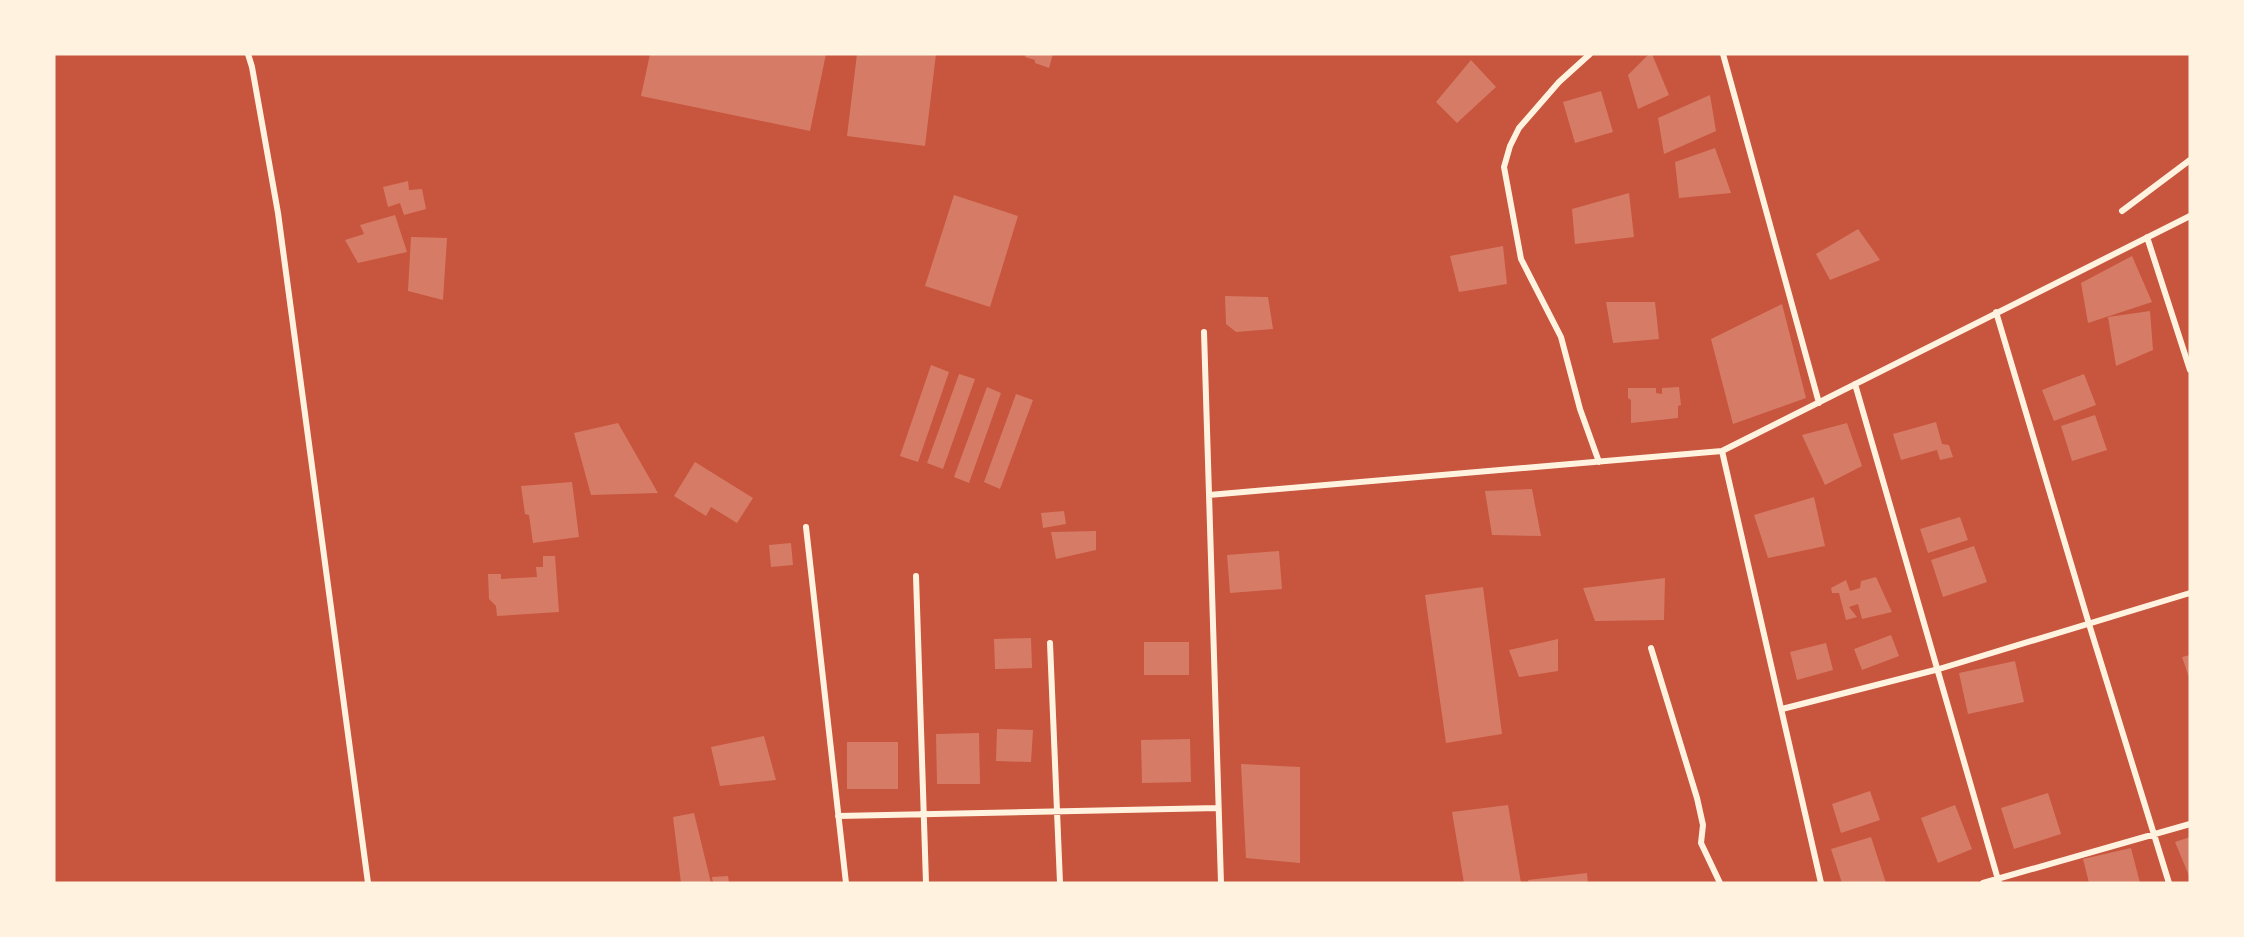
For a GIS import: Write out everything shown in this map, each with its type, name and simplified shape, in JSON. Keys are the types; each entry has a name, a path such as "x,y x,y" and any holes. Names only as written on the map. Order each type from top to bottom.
{"street":[{"path":"248,54 278,213 368,883"},
{"path":"1590,54 1559,82 1519,128 1509,146 1504,167 1521,259 1561,337 1580,409 1599,462"},
{"path":"1723,54 1819,403"},
{"path":"2122,211 2190,160"},
{"path":"1209,495 1722,451 2190,216"},
{"path":"2147,237 2190,369"},
{"path":"1996,312 2088,624 2169,883"},
{"path":"1204,332 1221,883"},
{"path":"1856,384 1998,880"},
{"path":"1722,451 1821,883"},
{"path":"806,527 846,883"},
{"path":"915,576 926,883"},
{"path":"1782,709 1939,669 2190,593"},
{"path":"1050,643 1060,883"},
{"path":"1651,648 1697,798 1702,825 1701,843 1720,883"},
{"path":"838,816 1218,808"},
{"path":"1983,883 2190,824"}],"building":[{"path":"650,54 826,54 810,131 641,96"},
{"path":"857,54 936,54 925,146 847,136"},
{"path":"1026,54 1053,54 1049,68 1025,57"},
{"path":"1649,54 1652,54 1669,95 1638,109 1628,75"},
{"path":"1471,60 1496,87 1457,123 1436,102"},
{"path":"1601,91 1613,132 1575,143 1563,102"},
{"path":"1710,95 1716,131 1664,154 1658,118"},
{"path":"1715,148 1731,193 1679,198 1675,162"},
{"path":"408,181 409,190 422,189 426,209 404,215 400,203 388,207 383,187"},
{"path":"1629,193 1634,237 1575,244 1572,209"},
{"path":"954,195 1018,216 990,307 925,286"},
{"path":"395,215 407,252 358,263 345,240 364,234 360,225"},
{"path":"1858,229 1880,260 1830,280 1816,254"},
{"path":"411,237 447,238 443,300 408,291"},
{"path":"1503,246 1507,284 1459,292 1450,256"},
{"path":"2132,256 2152,302 2088,323 2081,283"},
{"path":"1225,296 1268,297 1273,329 1236,332 1226,324"},
{"path":"1606,302 1655,302 1659,339 1613,343"},
{"path":"1782,304 1806,398 1733,424 1711,339"},
{"path":"2150,311 2153,350 2116,366 2108,317"},
{"path":"931,365 949,372 918,462 900,456"},
{"path":"959,374 975,379 943,469 927,463"},
{"path":"2084,374 2096,405 2054,421 2042,390"},
{"path":"987,387 1001,393 969,483 954,477"},
{"path":"1679,387 1681,405 1678,406 1678,418 1631,423 1631,400 1628,398 1628,388 1656,388 1656,393 1662,394 1662,388"},
{"path":"1016,394 1033,400 1000,489 984,482"},
{"path":"2095,415 2107,450 2072,461 2061,426"},
{"path":"1936,422 1942,444 1949,445 1953,457 1940,460 1937,450 1901,460 1893,434"},
{"path":"618,423 658,493 591,495 574,433"},
{"path":"1847,423 1862,466 1825,485 1802,435"},
{"path":"695,462 753,498 737,523 711,507 706,516 674,496"},
{"path":"572,482 579,537 533,543 529,515 525,514 521,486"},
{"path":"1532,489 1541,536 1492,535 1485,491"},
{"path":"1814,497 1825,546 1768,558 1754,515"},
{"path":"1064,511 1066,524 1043,528 1041,513"},
{"path":"1960,517 1968,540 1928,553 1920,529"},
{"path":"1096,531 1096,550 1056,559 1051,532"},
{"path":"791,543 793,565 771,567 769,545"},
{"path":"1974,546 1987,582 1943,597 1931,560"},
{"path":"1279,551 1282,589 1230,593 1227,555"},
{"path":"543,556 555,556 559,612 497,616 496,606 489,599 488,574 501,574 501,579 537,577 536,567 543,567"},
{"path":"1876,577 1892,612 1862,619 1858,604 1849,607 1857,617 1846,620 1839,593 1832,593 1831,588 1846,580 1850,591 1860,588 1861,581"},
{"path":"1665,578 1664,620 1595,621 1583,588"},
{"path":"1483,587 1502,734 1446,743 1425,595"},
{"path":"1891,635 1899,656 1862,670 1854,649"},
{"path":"1031,638 1032,668 995,669 994,639"},
{"path":"1558,639 1558,671 1519,677 1509,650"},
{"path":"1144,642 1189,642 1189,675 1144,675"},
{"path":"1826,643 1833,670 1797,680 1790,652"},
{"path":"2190,655 2190,680 2182,657"},
{"path":"2015,661 2024,702 1968,714 1959,673"},
{"path":"997,729 1033,730 1031,762 996,761"},
{"path":"979,733 980,784 937,784 936,734"},
{"path":"764,736 776,780 720,786 711,747"},
{"path":"1190,739 1191,782 1142,783 1141,740"},
{"path":"847,742 898,742 898,789 847,789"},
{"path":"1241,764 1300,767 1300,863 1246,858"},
{"path":"1870,791 1880,820 1841,833 1832,804"},
{"path":"2048,793 2061,834 2014,849 2001,808"},
{"path":"1508,805 1521,883 1464,883 1452,812"},
{"path":"1955,805 1972,849 1938,863 1921,818"},
{"path":"694,813 711,883 681,883 673,817"},
{"path":"1871,837 1886,883 1842,883 1831,849"},
{"path":"2190,837 2190,878 2175,842"},
{"path":"2131,848 2140,883 2089,883 2083,859"},
{"path":"1587,873 1588,883 1529,883 1528,880"},
{"path":"728,876 729,883 713,883 712,877"}]}
